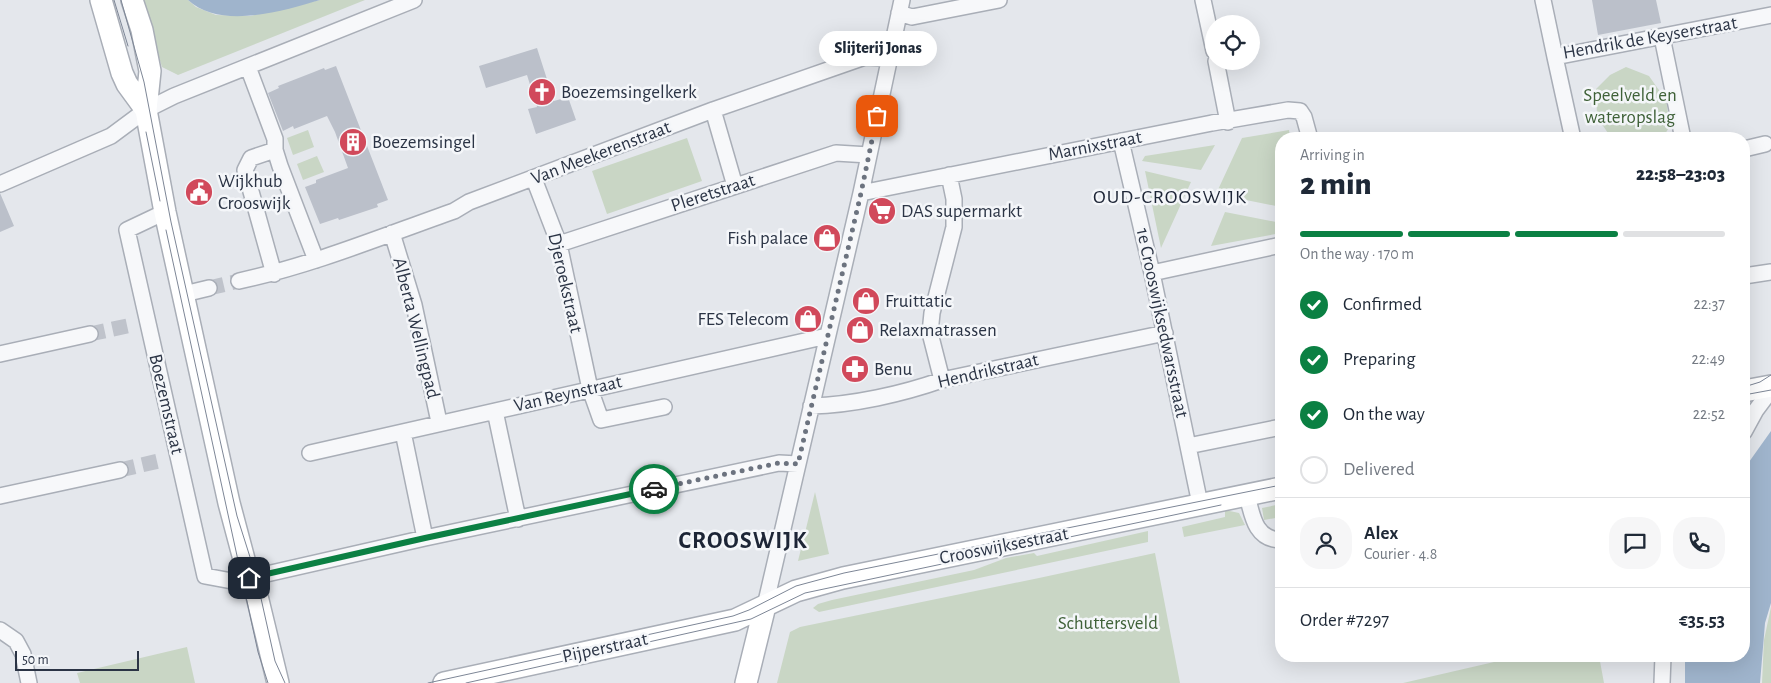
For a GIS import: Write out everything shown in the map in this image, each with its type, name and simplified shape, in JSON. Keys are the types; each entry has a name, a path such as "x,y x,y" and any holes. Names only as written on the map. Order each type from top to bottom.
{"street":[{"path":"102,0 122,73 127,84 146,110"},
{"path":"132,0 142,30 150,71 146,110 164,212 184,294 229,503 249,578 256,592 278,683"},
{"path":"0,184 111,136 146,110 174,96 414,0"},
{"path":"900,6 912,17 997,0"},
{"path":"1204,0 1207,15"},
{"name":"Hendrik de Keyserstraat","path":"1542,0 1555,57 1771,15"},
{"path":"746,683 861,193 900,6"},
{"path":"1662,37 1682,132"},
{"name":"Van Meekerenstraat","path":"240,281 274,274 392,233 713,110 865,57 889,58"},
{"path":"1555,57 1571,132"},
{"path":"248,66 275,139 275,150 316,260"},
{"path":"1218,70 1228,122"},
{"path":"713,110 736,186"},
{"name":"Marnixstraat","path":"861,193 1212,123 1228,122 1288,110 1300,111 1304,117 1308,132"},
{"name":"1e Crooswijksedwarsstraat","path":"1121,141 1152,273 1200,504"},
{"path":"1750,148 1765,144"},
{"path":"274,274 245,170 251,158 275,150"},
{"name":"Pleretstraat","path":"559,244 836,153 869,156"},
{"path":"942,380 930,333 932,313 954,227 954,199 949,175"},
{"name":"Djeroekstraat","path":"534,179 559,244 590,389 601,420 664,407"},
{"name":"Boezemstraat","path":"164,212 127,230 140,323 170,459 205,576 232,581 249,578"},
{"name":"Alberta Wellingpad","path":"392,233 414,305 439,422"},
{"path":"1152,273 1275,246"},
{"path":"1750,275 1771,272"},
{"path":"184,294 209,288"},
{"name":"Hendrikstraat","path":"811,406 838,406 925,386 942,380 1165,333"},
{"path":"0,354 90,334"},
{"name":"Van Reynstraat","path":"310,453 439,422 827,336"},
{"path":"1750,390 1771,386"},
{"path":"1750,421 1771,390"},
{"path":"1750,427 1764,416 1771,405"},
{"path":"495,410 518,519"},
{"path":"1188,446 1275,428"},
{"path":"403,432 425,538"},
{"path":"249,578 425,538 779,463 798,464"},
{"path":"0,496 120,470"},
{"name":"Crooswijksestraat","path":"765,606 796,592 843,578 1275,489"},
{"path":"1247,495 1254,523 1264,535 1275,538"},
{"path":"249,578 248,594 266,683"},
{"name":"Pijperstraat","path":"444,683 735,620 765,606"},
{"path":"0,630 16,641 23,654 29,683"},
{"path":"1662,683 1663,662"}],"green space":[{"path":"141,0 188,0 196,7 216,15 250,16 320,0 365,0 178,75 162,67"},
{"name":"Speelveld en wateropslag","path":"1626,67 1649,76 1666,100 1670,126 1666,132 1607,132 1597,117 1596,89 1610,75"},
{"path":"308,130 314,147 293,155 287,138"},
{"path":"1275,132 1275,206 1216,194 1242,138"},
{"path":"687,138 702,181 607,214 592,171"},
{"path":"1215,145 1201,170 1142,161 1145,156"},
{"path":"317,156 324,172 303,180 297,164"},
{"path":"1145,171 1191,182 1161,248"},
{"path":"1225,212 1275,222 1275,234 1211,246"},
{"path":"815,492 829,554 798,561"},
{"path":"1275,505 1275,518 1264,520 1262,508"},
{"path":"1225,510 1239,513 1245,525 1184,537 1182,527 1225,517"},
{"path":"1148,531 1148,542 819,612 813,608 818,604 832,600 974,570 1006,558 1034,553 1037,556"},
{"name":"Schuttersveld","path":"1155,553 1180,683 777,683 790,632 800,627"},
{"path":"1771,607 1771,683 1762,683 1764,640"},
{"path":"187,647 195,683 80,683 77,673"},
{"path":"1494,662 1600,662 1604,683 1403,683"}],"water":[{"path":"188,0 320,0 270,13 234,16 217,14 201,9"},
{"path":"1771,431 1771,603 1765,623 1760,683 1685,683 1685,662 1750,662 1750,461"}],"building":[{"path":"1592,0 1656,0 1661,23 1598,35"},
{"name":"Boezemsingelkerk","path":"537,48 554,101 568,97 576,120 536,134 528,109 537,107 527,75 486,88 479,66"},
{"name":"Boezemsingel","path":"336,66 388,200 377,204 378,207 339,220 338,218 320,224 305,187 316,183 316,180 348,168 335,132 327,116 294,129 293,126 283,131 268,93 279,88 278,86 324,68 325,70"},
{"path":"0,193 14,226 0,232"}],"tunnel":[{"path":"209,288 239,281"},
{"path":"90,334 132,325"},
{"path":"120,470 163,460"}],"tram line":[{"path":"114,0 128,46"},
{"path":"121,0 144,82 171,222 237,516 256,576 275,661 285,683"},
{"path":"146,132 160,201"},
{"path":"166,230 258,652 268,683"},
{"path":"1750,385 1760,382 1771,375"},
{"path":"1750,394 1771,390"},
{"path":"428,683 733,616 796,586 844,573 1275,486"},
{"path":"466,683 751,619 805,593 1221,505"}],"way so far":[{"path":"654,489 779,463 798,464 877,116"}],"place":[{"name":"Boezemsingelkerk","path":"542,92"},
{"name":"Slijterij Jonas","path":"877,116"},
{"name":"Boezemsingel","path":"353,142"},
{"name":"Wijkhub Crooswijk","path":"199,192"},
{"name":"DAS supermarkt","path":"882,211"},
{"name":"Fish palace","path":"827,238"},
{"name":"Fruittatic","path":"866,301"},
{"name":"FES Telecom","path":"808,319"},
{"name":"Relaxmatrassen","path":"860,330"},
{"name":"Benu","path":"855,369"}],"district":[{"name":"OUD-CROOSWIJK","path":"1170,197"},
{"name":"CROOSWIJK","path":"743,541"}],"route":[{"path":"249,578 654,489"}]}
